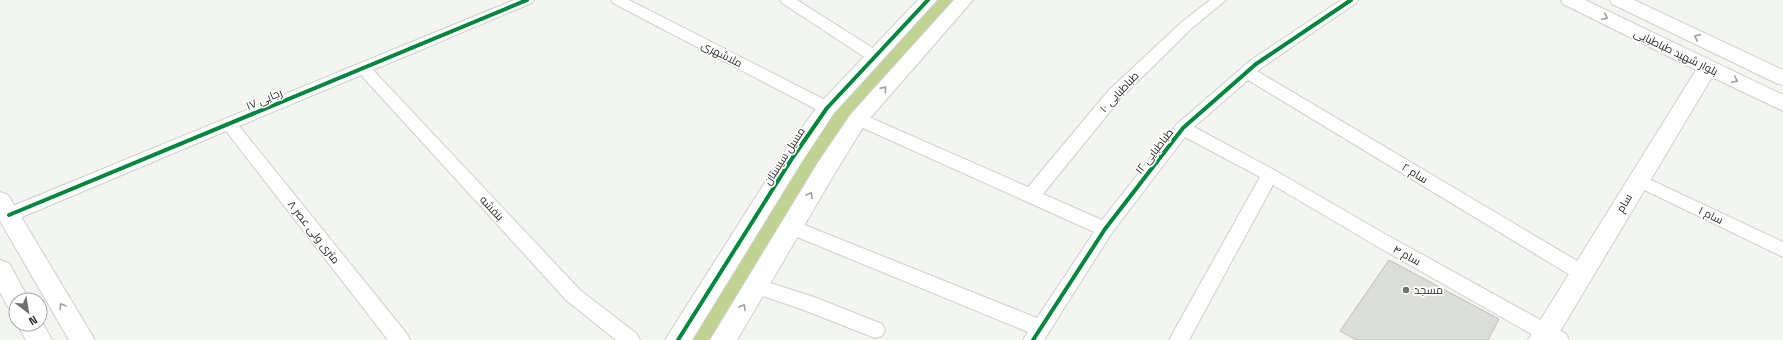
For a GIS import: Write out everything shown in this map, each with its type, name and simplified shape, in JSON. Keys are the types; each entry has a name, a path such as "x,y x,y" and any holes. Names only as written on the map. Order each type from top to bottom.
{"street":[{"name":"رجایی ۱۷","path":"4,208 228,124 527,0"},
{"name":"ملاشهری","path":"618,0 827,108"},
{"path":"787,0 874,56"},
{"name":"مسیل سیستان","path":"678,340 793,157 827,108 928,0"},
{"path":"723,340 858,118 964,0"},
{"name":"طباطبایی ۱۰","path":"1031,196 1115,94 1187,25 1219,0"},
{"name":"طباطبایی ۱۲","path":"1036,334 1105,229 1183,128 1256,64 1351,0"},
{"name":"بلوار شهید طباطبایی","path":"1570,0 1783,104"},
{"name":"بلوار شهید طباطبایی","path":"1619,0 1783,78"},
{"name":"سام","path":"1548,337 1582,273 1708,67"},
{"name":"بنفشه","path":"363,68 573,295 630,340"},
{"name":"سام ۲","path":"1247,72 1582,273"},
{"path":"858,118 1105,229"},
{"name":"۸ متری ولی عصر","path":"228,124 400,340"},
{"name":"سام ۴","path":"1183,128 1270,175 1548,337"},
{"path":"1180,340 1270,175"},
{"name":"سام ۱","path":"1638,180 1783,250"},
{"path":"4,208 82,340"},
{"path":"791,227 1036,334"},
{"path":"0,270 12,292"},
{"path":"756,286 807,303 875,330"}],"building":[{"name":"مسجد","path":"1389,260 1499,319 1488,340 1356,340 1340,331"}],"waterway":[{"path":"702,340 807,161 840,112 943,0"}],"cycle path":[{"path":"9,215 527,0"},
{"path":"678,340 793,157 827,108 928,0"},
{"path":"1033,340 1105,229 1183,128 1256,64 1351,0"}],"place":[{"name":"مسجد","path":"1406,290"}]}
